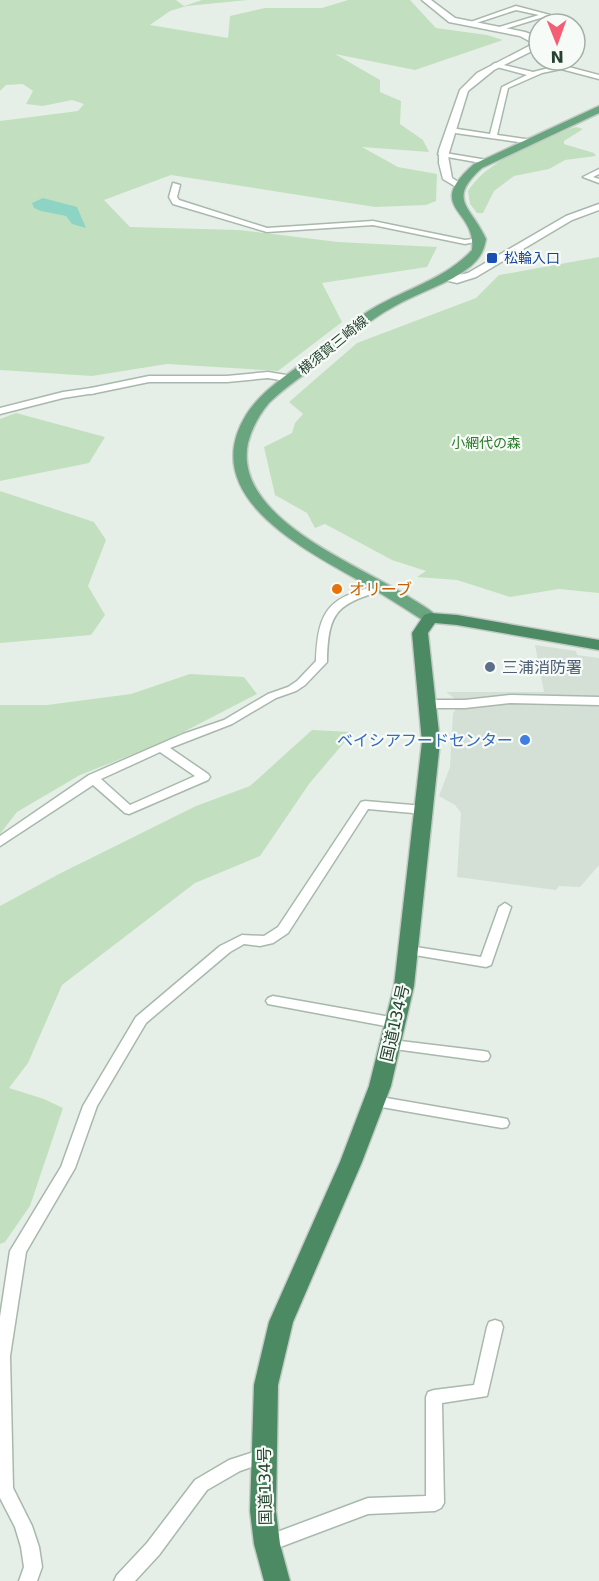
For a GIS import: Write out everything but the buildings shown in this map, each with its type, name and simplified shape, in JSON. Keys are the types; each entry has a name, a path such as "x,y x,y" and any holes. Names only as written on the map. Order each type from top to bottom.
{"highway":[{"path":"430,618 457,620 599,645"},
{"name":"国道134号","path":"277,1581 267,1544 263,1511 266,1385 281,1322 351,1162 375,1101 392,1045 409,950 431,742 420,633 430,618"}],"main road":[{"path":"480,240 459,203 456,190 470,171 593,114 599,109"},
{"name":"横須賀三崎線","path":"430,618 282,526 261,506 244,480 239,456 244,429 266,400 369,316 442,278 474,258 479,250 480,240"}],"street":[{"path":"426,0 445,17 468,24 526,35 536,42 528,50 495,65 474,80 458,100 458,114 442,154 448,179 458,185"},
{"path":"468,24 516,8 547,15 498,29"},
{"path":"495,65 533,74"},
{"path":"492,137 505,87 533,74 561,67 599,77"},
{"path":"451,130 529,142"},
{"path":"442,154 487,162"},
{"path":"599,171 587,177 599,181"},
{"path":"176,185 173,197 176,202 267,230 373,223 465,242 480,240"},
{"path":"442,278 457,280 472,275 569,218 599,207"},
{"path":"0,411 149,380 227,379 268,375 292,379"},
{"path":"0,842 93,778 162,747 228,722 272,696 302,683 321,662 324,628 328,616 342,602 383,587"},
{"path":"427,704 465,704 511,699 599,701"},
{"path":"93,778 129,810 204,777 162,747"},
{"path":"28,1581 33,1567 30,1546 23,1526 4,1489 3,1345 18,1251 68,1168 90,1106 141,1020 225,949 242,939 262,942 272,940 283,930 365,805 424,810"},
{"path":"409,950 486,962 505,907"},
{"path":"273,1000 396,1023"},
{"path":"392,1045 483,1056"},
{"path":"375,1101 502,1123"},
{"path":"267,1544 368,1506 435,1503 434,1397 481,1391 495,1327"},
{"path":"123,1581 153,1549 201,1485 235,1466 263,1456"}],"shaded area":[{"name":"ベイシアフードセンター","path":"535,645 576,651 577,655 599,658 599,865 580,887 559,886 556,890 457,877 461,813 455,805 439,796 450,767 453,713 455,711 454,698 446,692 544,692"}],"green space":[{"path":"0,0 176,0 184,6 202,0 248,0 187,6 170,11 150,25 228,38 230,16 265,8 322,8 348,0 410,0 436,28 487,35 503,40 415,70 335,54 380,80 380,92 401,101 400,124 423,140 429,152 362,147 398,167 437,174 436,201 426,205 375,207 171,175 104,200 130,227 239,230 338,242 437,247 427,267 322,283 342,322 278,371 167,364 92,376 0,370 0,121 78,111 84,104 72,100 43,106 26,104 33,91 23,84 6,85 0,91"},
{"path":"576,127 583,129 564,141 564,144 594,153 596,156 565,160 549,169 514,176 494,191 483,213 477,213 470,204 468,191 488,170 514,154"},
{"name":"小網代の森","path":"599,257 599,593 559,589 510,597 457,580 417,577 426,571 392,560 325,524 315,528 307,513 275,495 264,447 292,433 295,423 303,414 289,402 357,343 476,298 499,275"},
{"path":"16,413 105,437 89,463 0,481 0,419"},
{"path":"0,491 94,522 106,540 88,586 105,615 91,635 0,643"},
{"path":"190,674 244,677 257,694 164,742 80,775 17,812 0,834 0,705 47,705 131,694"},
{"path":"312,730 353,732 309,784 260,856 195,883 62,985 28,1063 9,1088 44,1099 63,1108 30,1206 5,1242 0,1244 0,906 196,806 250,786"}],"water":[{"path":"43,198 77,207 86,228 72,224 66,216 34,208 32,203"}],"place":[{"name":"松輪入口","path":"492,258"},
{"name":"オリーブ","path":"337,589"},
{"name":"三浦消防署","path":"490,667"},
{"name":"ベイシアフードセンター","path":"525,740"}]}
